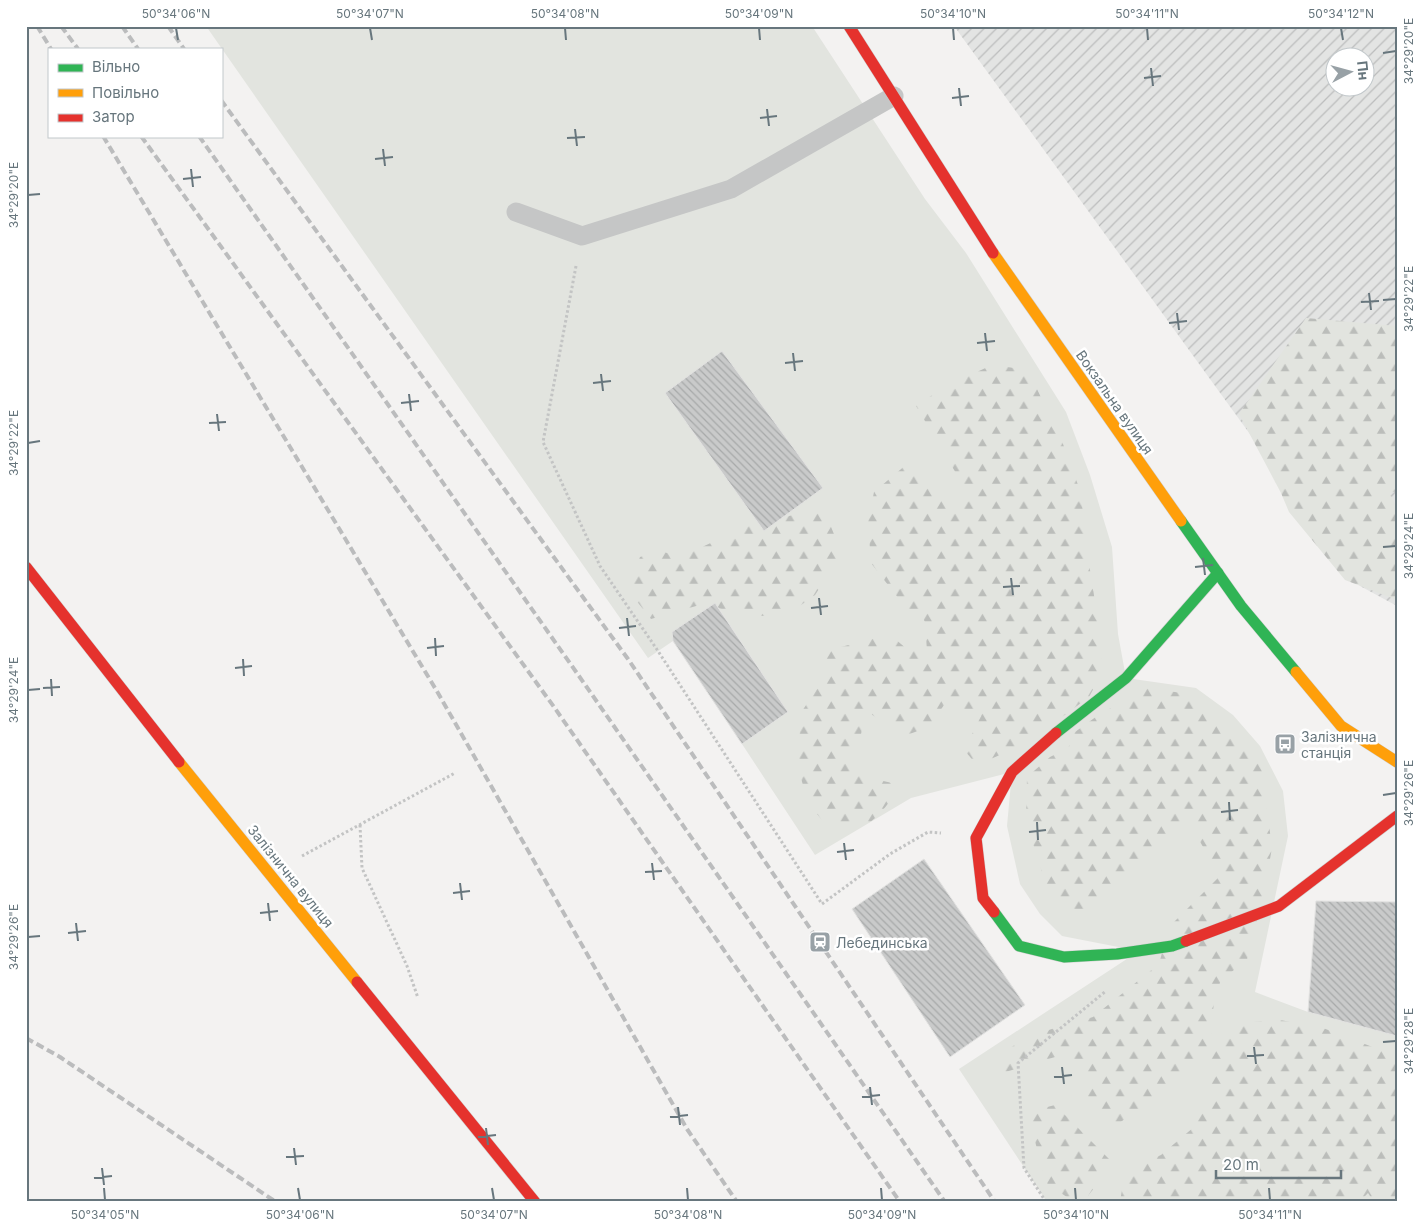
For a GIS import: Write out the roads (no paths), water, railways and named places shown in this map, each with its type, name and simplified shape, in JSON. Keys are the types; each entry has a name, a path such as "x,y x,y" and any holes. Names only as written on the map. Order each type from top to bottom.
{"street":[{"name":"Вокзальна вулиця","path":"849,26 1007,274 1241,606 1341,726 1397,762"},
{"name":"Залізнична вулиця","path":"26,567 132,704 535,1202"},
{"path":"1218,573 1126,678 1066,724 1012,772 976,838 983,898 1018,946 1064,957 1117,954 1172,946 1279,906 1397,816"}],"lane":[{"path":"516,212 582,236 731,188 894,96"}],"railway":[{"path":"37,26 50,48"},
{"path":"61,26 77,48"},
{"path":"122,26 137,48"},
{"path":"168,26 183,48"},
{"path":"222,101 628,659 995,1202"},
{"path":"104,138 438,693 687,1129 737,1202"},
{"path":"142,138 554,707 900,1202"},
{"path":"200,138 586,686 945,1202"},
{"path":"26,1038 60,1057 276,1202"}],"place":[{"name":"Залізнична станція","path":"1285,744"},
{"name":"Лебединська","path":"820,942"}]}
